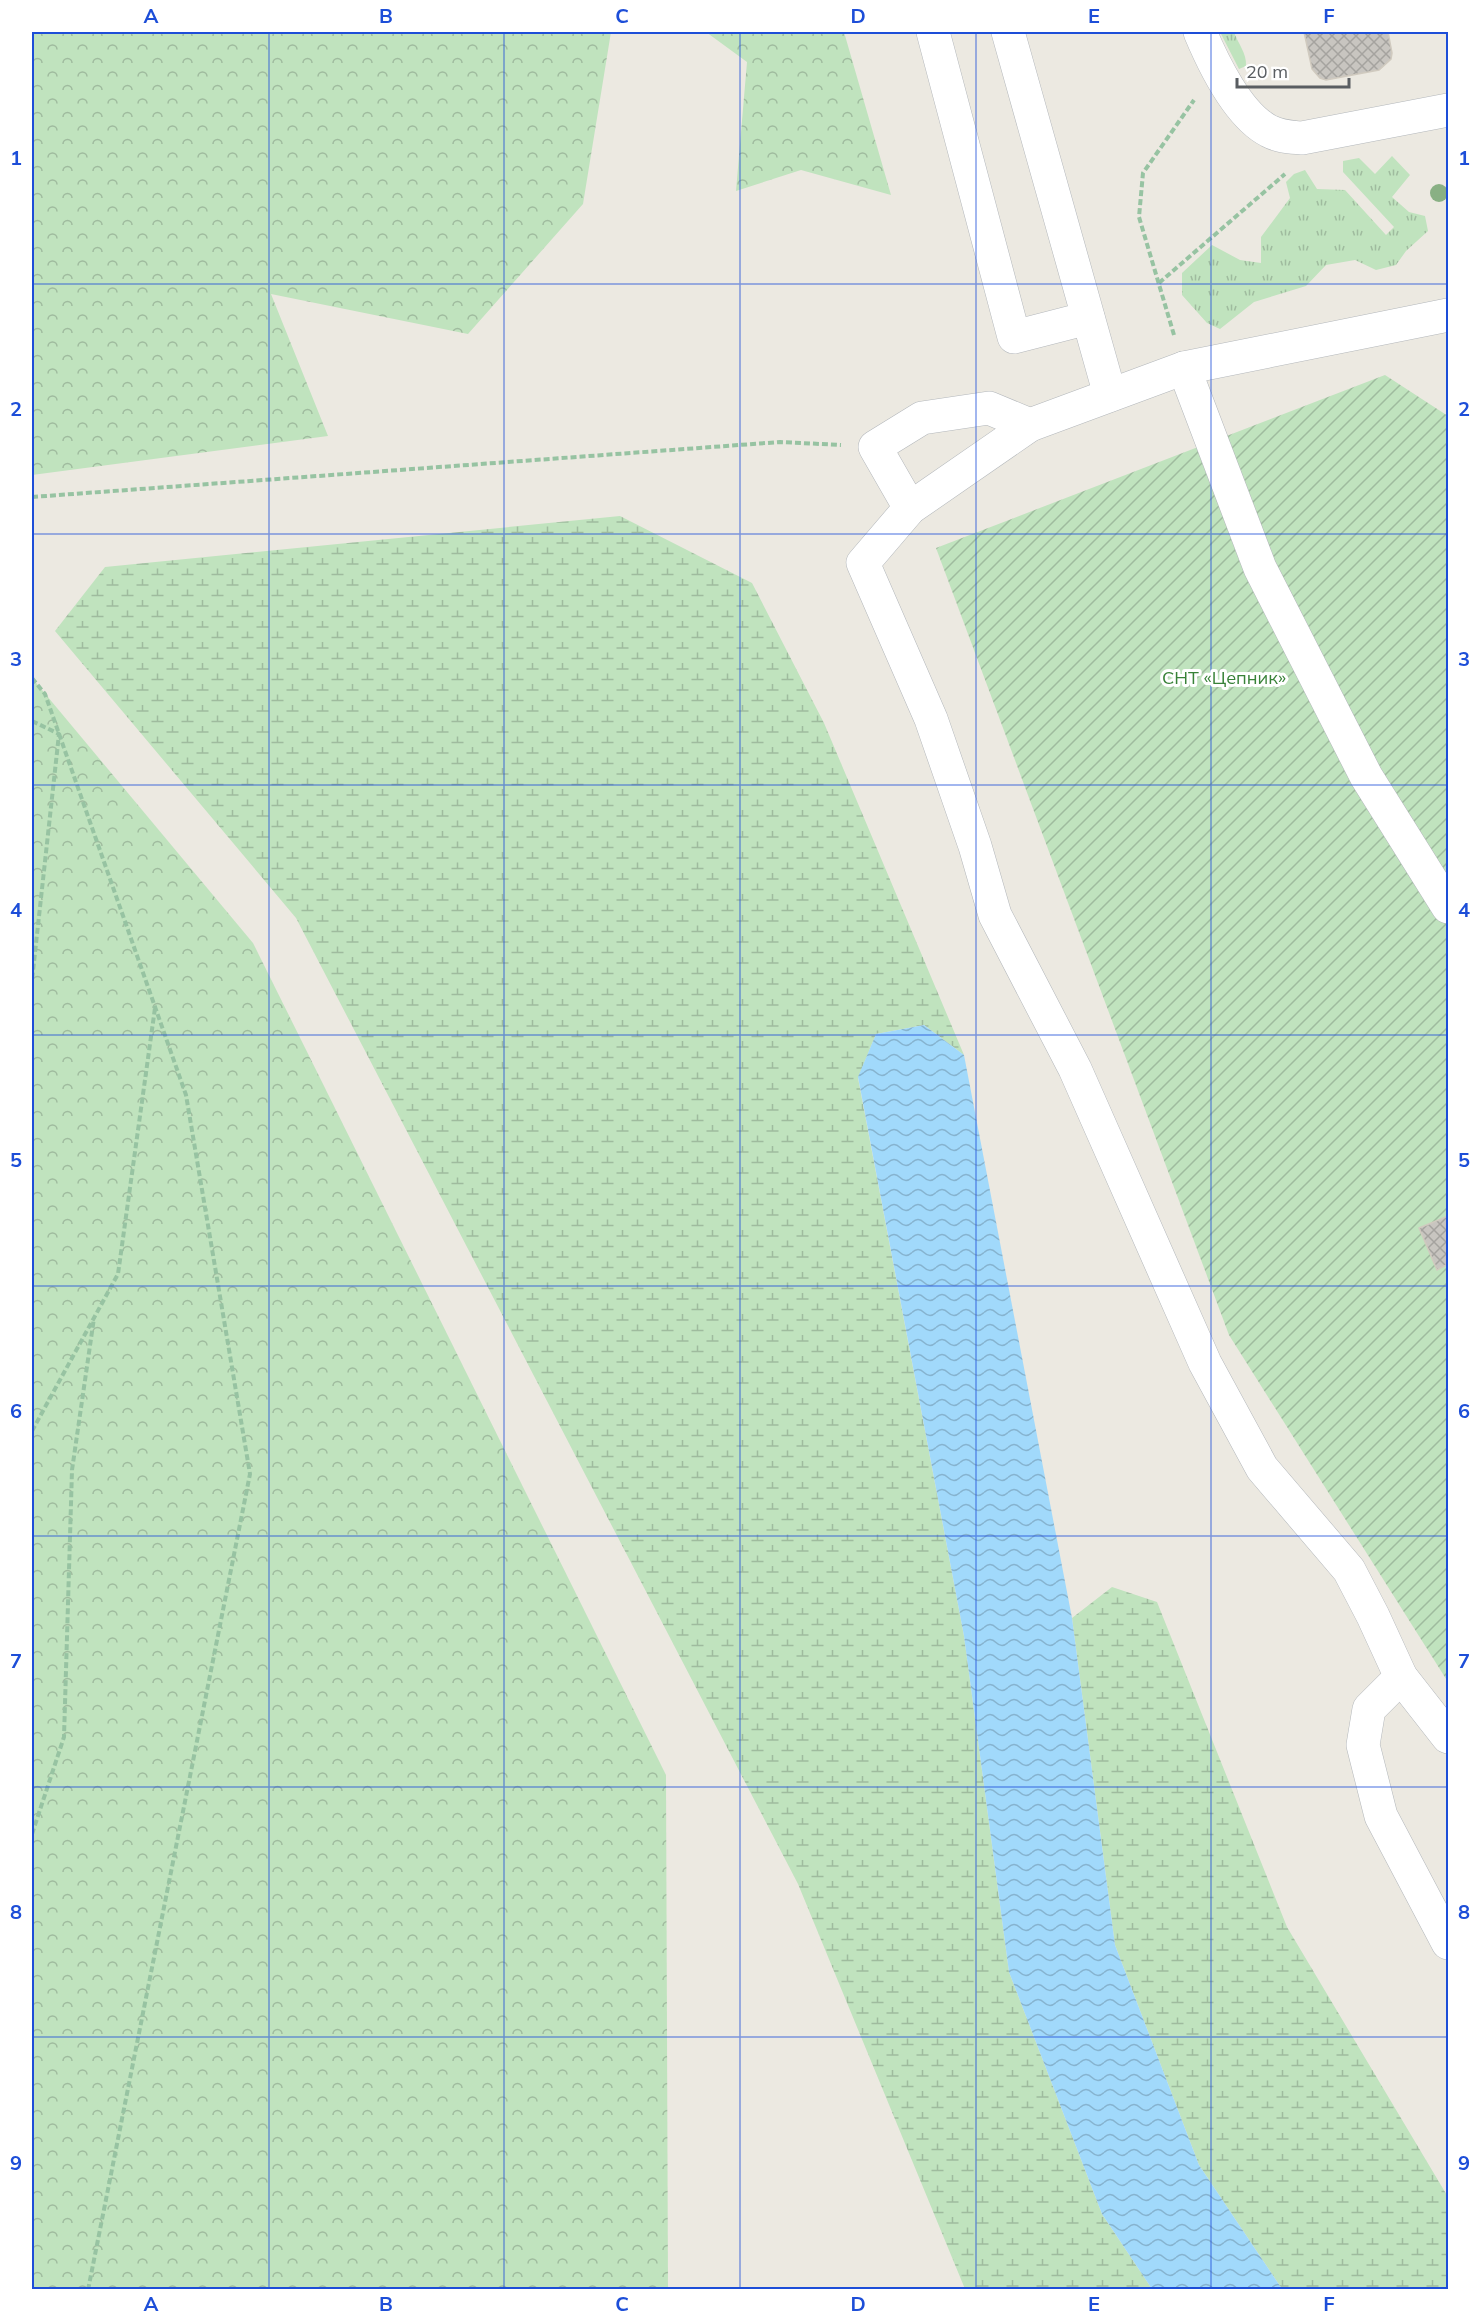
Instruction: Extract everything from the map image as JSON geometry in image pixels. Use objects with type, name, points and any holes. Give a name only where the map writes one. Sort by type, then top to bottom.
[{"type":"lane","points":[[933,32],[1014,337],[1088,318]]},
{"type":"lane","points":[[1008,32],[1110,395]]},
{"type":"lane","points":[[1200,32],[1216,69],[1258,124],[1285,137],[1302,138],[1449,110]]},
{"type":"lane","points":[[1449,315],[1184,368],[1030,425],[910,508],[863,562],[931,719],[975,846],[995,915],[1075,1069],[1205,1364],[1262,1468],[1349,1570],[1374,1616],[1401,1677],[1449,1737]]},
{"type":"lane","points":[[1184,368],[1260,568],[1366,776],[1449,907]]},
{"type":"lane","points":[[910,508],[875,447],[922,418],[989,408],[1030,425]]},
{"type":"lane","points":[[1401,1677],[1369,1709],[1363,1745],[1381,1816],[1449,1943]]},
{"type":"path","points":[[1184,368],[1139,217],[1143,173],[1216,69]]},
{"type":"path","points":[[1159,283],[1296,164],[1318,135]]},
{"type":"path","points":[[32,496],[780,441],[875,447]]},
{"type":"path","points":[[32,678],[45,694],[186,1095],[250,1474],[88,2289]]},
{"type":"path","points":[[32,721],[59,734]]},
{"type":"path","points":[[32,980],[59,734]]},
{"type":"path","points":[[32,1431],[118,1274],[155,1008]]},
{"type":"path","points":[[32,1834],[64,1737],[72,1470],[94,1318]]},
{"type":"green space","points":[[32,32],[611,32],[583,204],[468,334],[271,294],[328,436],[32,475]]},
{"type":"green space","points":[[706,32],[844,32],[891,195],[801,170],[736,191],[747,62]]},
{"type":"green space","points":[[1220,32],[1234,32],[1244,53],[1246,66],[1239,69]]},
{"type":"green space","points":[[1392,156],[1410,175],[1392,197],[1409,212],[1425,216],[1428,231],[1406,251],[1396,265],[1376,270],[1355,260],[1326,265],[1306,286],[1254,302],[1220,329],[1207,323],[1182,295],[1182,273],[1212,245],[1240,260],[1261,263],[1261,237],[1290,198],[1286,182],[1294,174],[1305,170],[1317,189],[1345,190],[1386,235],[1394,227],[1343,172],[1343,161],[1359,158],[1375,174]]},
{"type":"green space","name":"СНТ «Цепник»","points":[[1385,375],[1448,416],[1448,1682],[1229,1335],[936,548]]},
{"type":"green space","points":[[620,516],[752,583],[824,723],[964,1055],[924,1025],[876,1034],[858,1078],[964,1636],[1009,1972],[1102,2214],[1152,2289],[965,2289],[798,1884],[296,918],[55,631],[105,567]]},
{"type":"green space","points":[[32,678],[253,943],[666,1775],[668,2289],[32,2289]]},
{"type":"green space","points":[[1112,1587],[1157,1602],[1287,1927],[1448,2197],[1448,2289],[1282,2289],[1199,2165],[1115,1945],[1072,1618]]},
{"type":"water","points":[[924,1025],[964,1055],[1072,1618],[1115,1945],[1199,2165],[1282,2289],[1152,2289],[1102,2214],[1009,1972],[964,1636],[858,1077],[876,1034]]},
{"type":"building","points":[[1304,32],[1388,32],[1391,59],[1379,70],[1326,80],[1320,78],[1312,69]]},
{"type":"building","points":[[1448,1216],[1448,1264],[1437,1270],[1419,1228]]}]
